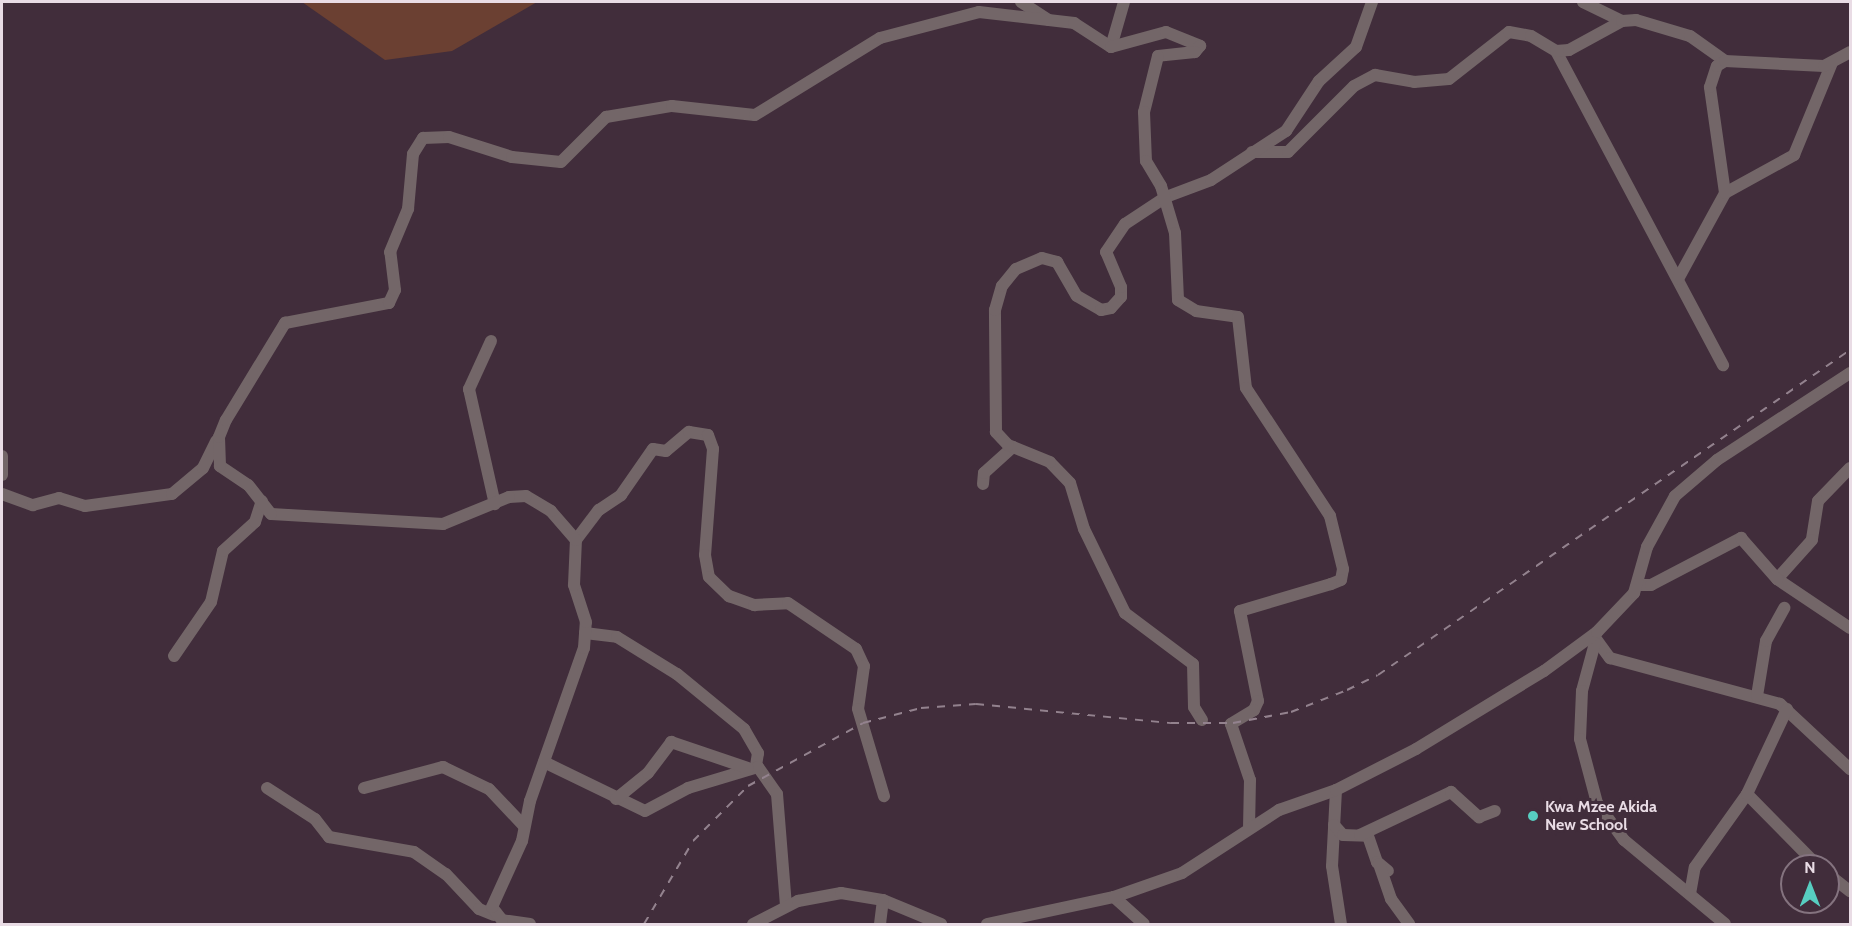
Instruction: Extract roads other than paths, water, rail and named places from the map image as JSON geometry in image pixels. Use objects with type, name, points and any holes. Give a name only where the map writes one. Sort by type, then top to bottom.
[{"type":"street","points":[[1021,2],[1050,21]]},
{"type":"street","points":[[1111,47],[1124,2]]},
{"type":"street","points":[[1202,720],[1194,708],[1193,664],[1125,613],[1084,529],[1070,483],[1050,462],[1013,447],[996,432],[993,419],[998,378],[995,310],[1002,286],[1016,269],[1042,258],[1057,262],[1077,296],[1101,310],[1111,308],[1121,297],[1121,287],[1107,252],[1125,224],[1166,197],[1210,180],[1286,131],[1319,81],[1356,47],[1372,2]]},
{"type":"street","points":[[1583,2],[1622,21],[1682,33],[1725,61],[1809,67],[1832,63],[1851,52]]},
{"type":"street","points":[[2,494],[33,505],[59,498],[85,506],[172,494],[203,468],[285,322],[389,303],[395,290],[390,252],[408,209],[413,154],[423,138],[449,137],[512,157],[561,162],[595,124],[616,114],[672,106],[739,115],[769,110],[805,81],[890,34],[920,32],[979,12],[1079,25],[1111,47],[1166,32],[1200,46],[1195,52],[1161,54],[1150,72],[1144,151],[1166,197],[1180,263],[1178,300],[1196,310],[1238,317],[1242,373],[1254,405],[1307,478],[1341,547],[1341,580],[1240,611],[1258,701],[1254,710],[1231,724],[1250,780],[1249,827]]},
{"type":"street","points":[[1556,51],[1583,45],[1622,21]]},
{"type":"street","points":[[1251,152],[1288,152],[1354,86],[1375,75],[1413,82],[1449,79],[1509,32],[1532,36],[1556,51],[1723,365]]},
{"type":"street","points":[[1725,61],[1713,73],[1710,87],[1725,193]]},
{"type":"street","points":[[1678,279],[1725,193],[1794,155],[1832,63]]},
{"type":"street","points":[[491,341],[469,389],[495,504]]},
{"type":"street","points":[[987,924],[1114,897],[1182,873],[1249,827],[1279,810],[1336,790],[1416,749],[1596,637],[1637,585],[1647,547],[1675,496],[1717,460],[1851,373]]},
{"type":"street","points":[[494,915],[494,900],[525,826],[544,762],[578,672],[585,633],[574,585],[576,540],[599,510],[621,495],[653,448],[666,452],[689,432],[708,435],[713,464],[705,555],[709,577],[729,596],[754,605],[788,603],[856,649],[864,666],[858,709],[884,796]]},
{"type":"street","points":[[219,437],[220,466],[277,516],[383,517],[428,524],[462,519],[520,495],[535,500],[576,540]]},
{"type":"street","points":[[983,484],[984,473],[1013,447]]},
{"type":"street","points":[[2,456],[2,475]]},
{"type":"street","points":[[1777,579],[1812,540],[1818,501],[1851,468]]},
{"type":"street","points":[[174,656],[211,602],[223,551],[255,522],[262,501]]},
{"type":"street","points":[[1637,585],[1651,585],[1716,547],[1741,538],[1777,579],[1851,628]]},
{"type":"street","points":[[1757,696],[1766,641],[1784,608]]},
{"type":"street","points":[[544,762],[616,798],[654,811],[688,788],[752,767],[758,753],[744,729],[677,674],[617,637],[585,633]]},
{"type":"street","points":[[1596,637],[1610,658],[1757,696],[1787,710],[1851,769]]},
{"type":"street","points":[[1596,637],[1581,707],[1586,774],[1597,803],[1624,840],[1725,924]]},
{"type":"street","points":[[1690,894],[1695,867],[1747,794],[1787,710]]},
{"type":"street","points":[[616,798],[648,773],[671,742],[752,767],[777,794],[786,906]]},
{"type":"street","points":[[364,788],[443,767],[489,789],[525,826]]},
{"type":"street","points":[[267,788],[315,819],[328,837],[414,852],[446,874],[478,909],[530,924]]},
{"type":"street","points":[[1336,790],[1332,872],[1341,924]]},
{"type":"street","points":[[1360,835],[1451,792],[1479,817],[1495,811]]},
{"type":"street","points":[[1747,794],[1806,854]]},
{"type":"street","points":[[1334,825],[1343,835],[1360,835],[1371,840],[1384,868],[1391,899],[1409,924]]},
{"type":"street","points":[[753,924],[786,906],[841,893],[883,900],[941,924]]},
{"type":"street","points":[[1114,897],[1144,924]]},
{"type":"street","points":[[880,924],[883,900]]},
{"type":"railway","points":[[644,924],[693,841],[748,786],[863,723],[921,708],[976,704],[1171,723],[1233,723],[1291,712],[1347,690],[1378,675],[1850,350]]},
{"type":"place","name":"Kwa Mzee Akida New School","points":[[1533,816]]}]
